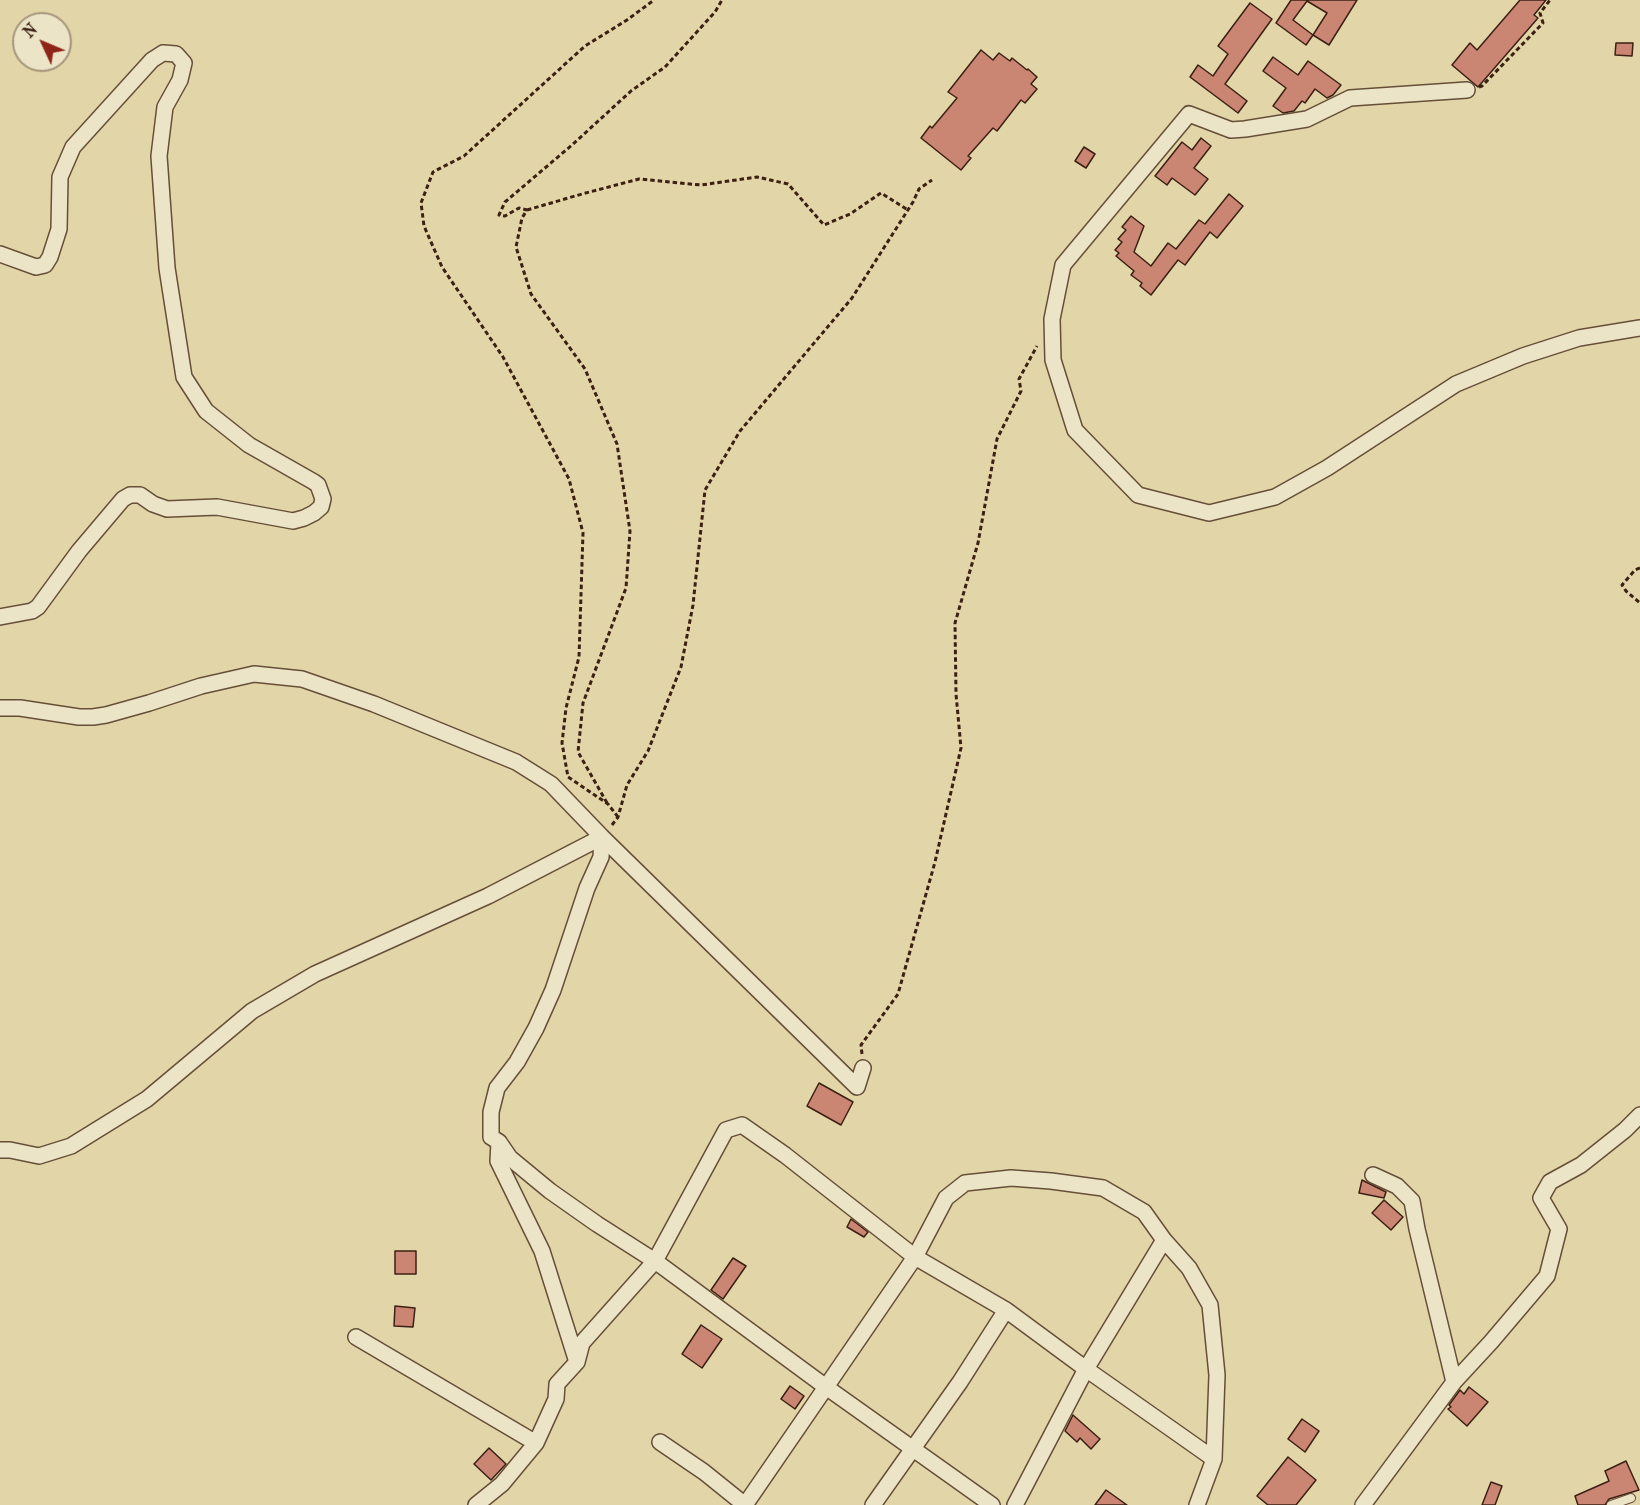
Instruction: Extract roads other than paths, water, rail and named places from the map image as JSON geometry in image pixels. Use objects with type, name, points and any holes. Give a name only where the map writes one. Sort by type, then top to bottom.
[{"type":"street","points":[[0,254],[36,267],[45,266],[59,229],[60,177],[73,147],[152,60],[163,53],[176,54],[184,63],[180,80],[165,107],[159,156],[167,268],[184,377],[206,411],[249,445],[318,485],[322,499],[321,507],[314,513],[293,520],[217,507],[167,509],[153,504],[140,495],[130,495],[123,499],[79,551],[38,607],[32,611],[0,617]]},
{"type":"street","points":[[1467,90],[1350,98],[1307,119],[1245,129],[1231,130],[1189,114],[1063,265],[1052,319],[1053,360],[1075,430],[1138,495],[1209,513],[1275,497],[1327,468],[1456,384],[1522,356],[1580,338],[1640,328]]},
{"type":"street","points":[[0,708],[20,708],[93,717],[254,674],[302,679],[374,704],[516,762],[551,784],[857,1087],[863,1068]]},
{"type":"street","points":[[602,837],[601,857],[587,888],[553,990],[517,1062],[497,1088],[491,1112],[491,1137],[499,1142],[510,1158],[550,1191],[655,1261],[992,1505]]},
{"type":"street","points":[[0,1149],[39,1156],[71,1146],[147,1099],[252,1011],[315,974],[488,896],[602,837]]},
{"type":"street","points":[[1363,1505],[1454,1382],[1547,1276],[1559,1229],[1541,1198],[1550,1182],[1581,1165],[1640,1115]]},
{"type":"street","points":[[476,1505],[502,1484],[536,1443],[556,1399],[557,1384],[577,1362],[582,1343],[655,1261],[726,1130],[742,1125],[785,1155],[915,1257],[1006,1310],[1214,1459]]},
{"type":"street","points":[[499,1142],[498,1161],[542,1251],[577,1362]]},
{"type":"street","points":[[1373,1175],[1398,1186],[1412,1201],[1454,1382]]},
{"type":"street","points":[[660,1442],[704,1472],[745,1505],[915,1257],[946,1198],[965,1183],[1011,1178],[1051,1181],[1103,1188],[1144,1212],[1164,1240],[1189,1268],[1210,1305],[1218,1375],[1214,1459],[1197,1505]]},
{"type":"street","points":[[1015,1505],[1086,1369],[1164,1240]]},
{"type":"street","points":[[873,1505],[914,1449],[1006,1310]]},
{"type":"street","points":[[356,1337],[536,1443]]},
{"type":"lane","points":[[1611,1505],[1631,1498]]}]
